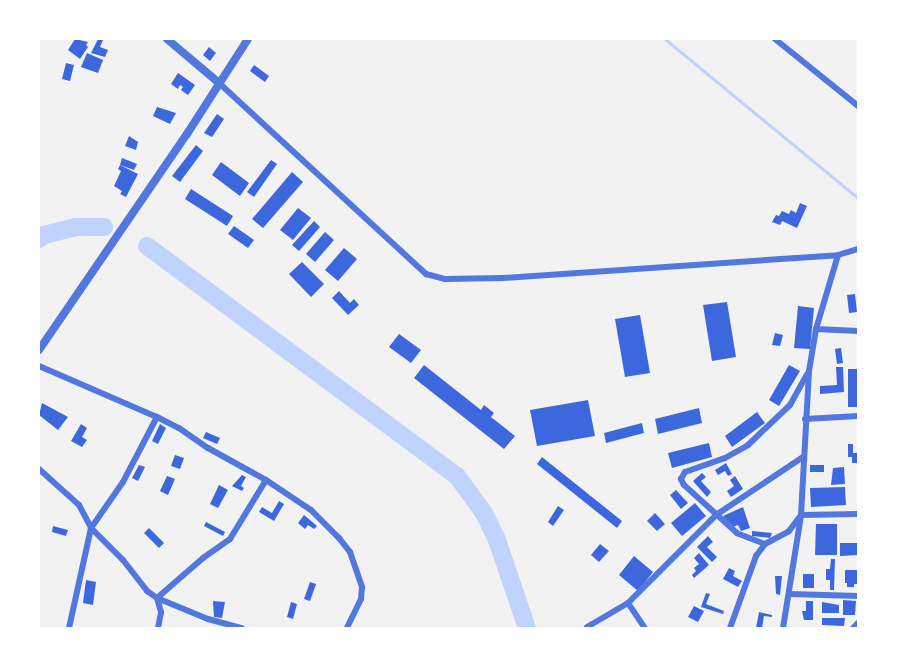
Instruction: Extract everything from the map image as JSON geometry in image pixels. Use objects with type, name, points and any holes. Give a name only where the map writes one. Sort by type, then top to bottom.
[{"type":"street","points":[[167,39],[426,274],[445,279],[503,278],[838,255],[858,249]]},
{"type":"street","points":[[39,350],[248,39]]},
{"type":"street","points":[[775,39],[858,106]]},
{"type":"street","points":[[783,628],[801,515],[809,371],[816,329],[838,255]]},
{"type":"street","points":[[816,329],[858,330]]},
{"type":"street","points":[[39,366],[158,417],[266,480],[311,510],[350,552],[362,587],[361,599],[346,628]]},
{"type":"street","points":[[765,544],[737,533],[684,485],[681,479],[685,472],[725,458],[748,445],[790,405],[809,371]]},
{"type":"street","points":[[805,419],[858,416]]},
{"type":"street","points":[[69,628],[91,528],[123,482],[158,417]]},
{"type":"street","points":[[587,627],[628,603],[716,515],[803,458]]},
{"type":"street","points":[[39,469],[79,505],[91,528],[123,560],[147,591],[158,598],[229,627],[242,628]]},
{"type":"street","points":[[158,598],[203,558],[230,539],[266,480]]},
{"type":"street","points":[[730,628],[756,556],[765,544],[783,536],[801,515],[858,514]]},
{"type":"street","points":[[790,594],[858,596]]},
{"type":"street","points":[[158,598],[161,612],[158,628]]},
{"type":"street","points":[[628,603],[645,628]]},
{"type":"street","points":[[853,628],[858,623]]},
{"type":"building","points":[[75,39],[88,42],[86,45],[88,47],[80,59],[68,50]]},
{"type":"building","points":[[98,39],[103,40],[100,47],[108,50],[105,57],[91,53]]},
{"type":"building","points":[[209,47],[216,53],[210,61],[203,55]]},
{"type":"building","points":[[87,53],[103,60],[98,73],[81,67]]},
{"type":"building","points":[[66,63],[74,65],[70,81],[62,79]]},
{"type":"building","points":[[254,65],[269,76],[265,82],[250,71]]},
{"type":"building","points":[[178,73],[195,85],[188,95],[181,90],[183,87],[180,85],[178,89],[171,84]]},
{"type":"building","points":[[157,107],[176,113],[170,124],[153,116]]},
{"type":"building","points":[[217,114],[224,119],[212,137],[204,133]]},
{"type":"building","points":[[129,136],[138,142],[136,150],[125,146]]},
{"type":"building","points":[[196,145],[203,151],[180,182],[172,176]]},
{"type":"building","points":[[122,158],[137,164],[134,170],[120,165]]},
{"type":"building","points":[[271,160],[277,164],[254,197],[247,192]]},
{"type":"building","points":[[221,162],[249,183],[240,196],[212,175]]},
{"type":"building","points":[[120,165],[138,174],[126,197],[120,194],[122,191],[114,186],[121,171],[118,169]]},
{"type":"building","points":[[292,172],[303,182],[263,228],[252,219]]},
{"type":"building","points":[[191,189],[233,216],[227,226],[185,199]]},
{"type":"building","points":[[800,203],[807,206],[797,228],[782,221],[780,225],[772,222],[782,211],[789,214],[791,210],[796,213]]},
{"type":"building","points":[[298,208],[311,218],[293,240],[280,230]]},
{"type":"building","points":[[314,221],[320,227],[299,251],[292,245]]},
{"type":"building","points":[[234,226],[254,240],[248,248],[228,234]]},
{"type":"building","points":[[325,232],[334,240],[315,262],[306,254]]},
{"type":"building","points":[[344,248],[357,259],[338,281],[325,270]]},
{"type":"building","points":[[302,262],[324,284],[311,297],[289,274]]},
{"type":"building","points":[[339,291],[350,303],[354,299],[359,305],[348,315],[332,298]]},
{"type":"building","points":[[855,294],[857,312],[849,313],[847,295]]},
{"type":"building","points":[[727,302],[736,357],[712,361],[703,305]]},
{"type":"building","points":[[798,306],[814,308],[810,349],[794,348]]},
{"type":"building","points":[[640,315],[650,373],[625,377],[615,319]]},
{"type":"building","points":[[775,333],[783,335],[780,346],[772,345]]},
{"type":"building","points":[[399,334],[421,350],[411,363],[389,347]]},
{"type":"building","points":[[841,348],[843,363],[837,364],[835,349]]},
{"type":"building","points":[[424,365],[481,410],[484,405],[494,413],[491,417],[515,436],[504,449],[414,378]]},
{"type":"building","points":[[789,365],[800,371],[779,406],[769,400]]},
{"type":"building","points":[[836,367],[843,367],[844,392],[820,394],[820,386],[837,385]]},
{"type":"building","points":[[848,369],[857,369],[858,407],[848,407]]},
{"type":"building","points":[[588,400],[595,436],[537,446],[530,410]]},
{"type":"building","points":[[42,403],[68,417],[58,430],[39,415]]},
{"type":"building","points":[[699,408],[702,423],[658,434],[655,419]]},
{"type":"building","points":[[757,412],[765,423],[732,447],[725,436]]},
{"type":"building","points":[[642,423],[644,433],[606,443],[604,433]]},
{"type":"building","points":[[81,424],[87,428],[82,437],[87,440],[82,447],[71,441]]},
{"type":"building","points":[[160,424],[166,428],[158,444],[152,441]]},
{"type":"building","points":[[206,432],[220,438],[217,444],[203,438]]},
{"type":"building","points":[[709,443],[712,457],[672,468],[668,453]]},
{"type":"building","points":[[848,444],[853,444],[853,453],[858,453],[858,463],[852,463],[852,457],[848,457]]},
{"type":"building","points":[[175,455],[184,458],[180,469],[171,466]]},
{"type":"building","points":[[542,457],[622,521],[617,528],[537,464]]},
{"type":"building","points":[[726,463],[732,474],[728,476],[725,471],[718,475],[715,470]]},
{"type":"building","points":[[139,465],[145,467],[138,481],[132,478]]},
{"type":"building","points":[[810,465],[824,465],[824,472],[810,472]]},
{"type":"building","points":[[844,467],[845,484],[831,485],[833,468]]},
{"type":"building","points":[[702,473],[706,477],[701,481],[711,492],[707,497],[693,481]]},
{"type":"building","points":[[242,475],[246,477],[241,486],[244,488],[242,491],[232,486]]},
{"type":"building","points":[[167,476],[175,479],[168,495],[160,491]]},
{"type":"building","points":[[735,476],[743,489],[731,497],[727,491],[734,486],[730,480]]},
{"type":"building","points":[[219,485],[228,490],[218,508],[210,504]]},
{"type":"building","points":[[845,487],[846,505],[811,507],[810,488]]},
{"type":"building","points":[[676,490],[688,503],[681,509],[670,495]]},
{"type":"building","points":[[279,501],[284,504],[274,521],[259,512],[262,507],[272,513]]},
{"type":"building","points":[[695,503],[706,516],[682,536],[671,523]]},
{"type":"building","points":[[558,506],[564,510],[553,526],[548,522]]},
{"type":"building","points":[[743,507],[750,528],[741,531],[738,525],[733,527],[723,516]]},
{"type":"building","points":[[655,513],[665,524],[657,531],[647,521]]},
{"type":"building","points":[[304,515],[317,526],[314,529],[308,525],[305,529],[298,523]]},
{"type":"building","points":[[206,522],[225,532],[223,536],[204,526]]},
{"type":"building","points":[[816,524],[837,524],[837,555],[815,555]]},
{"type":"building","points":[[53,526],[68,530],[66,536],[52,532]]},
{"type":"building","points":[[149,528],[164,543],[159,548],[144,533]]},
{"type":"building","points":[[752,531],[772,533],[770,538],[752,536]]},
{"type":"building","points":[[708,536],[713,542],[707,547],[717,557],[712,562],[697,547]]},
{"type":"building","points":[[840,543],[858,543],[858,555],[840,556]]},
{"type":"building","points":[[600,544],[609,551],[599,562],[591,555]]},
{"type":"building","points":[[699,553],[709,565],[694,578],[692,575],[696,571],[694,568],[699,564],[694,558]]},
{"type":"building","points":[[634,556],[653,572],[638,591],[619,575]]},
{"type":"building","points":[[831,559],[835,559],[834,590],[830,590],[830,580],[826,580],[826,569],[830,569]]},
{"type":"building","points":[[729,568],[735,571],[733,576],[742,581],[738,587],[723,579]]},
{"type":"building","points":[[845,570],[857,570],[857,584],[854,584],[854,587],[847,587]]},
{"type":"building","points":[[803,574],[814,574],[814,588],[803,588]]},
{"type":"building","points":[[775,576],[782,576],[780,595],[776,594]]},
{"type":"building","points":[[86,580],[96,582],[93,605],[83,603]]},
{"type":"building","points":[[310,582],[316,584],[310,601],[304,599]]},
{"type":"building","points":[[706,593],[710,594],[706,604],[724,611],[723,614],[701,607]]},
{"type":"building","points":[[843,600],[856,601],[855,615],[843,615]]},
{"type":"building","points":[[213,601],[225,602],[222,618],[214,617]]},
{"type":"building","points":[[806,601],[813,601],[813,620],[804,620],[802,611],[806,611]]},
{"type":"building","points":[[291,602],[297,604],[293,619],[287,617]]},
{"type":"building","points":[[822,602],[839,605],[839,613],[822,613]]},
{"type":"building","points":[[694,606],[704,611],[698,622],[688,617]]},
{"type":"building","points":[[759,612],[772,615],[772,617],[764,616],[762,628],[756,628]]},
{"type":"building","points":[[822,618],[845,618],[844,626],[822,625]]},
{"type":"waterway","points":[[665,39],[858,198]]},
{"type":"waterway","points":[[39,239],[44,235],[75,227],[104,227]]},
{"type":"waterway","points":[[147,246],[457,476],[484,513],[497,540],[527,628]]}]
